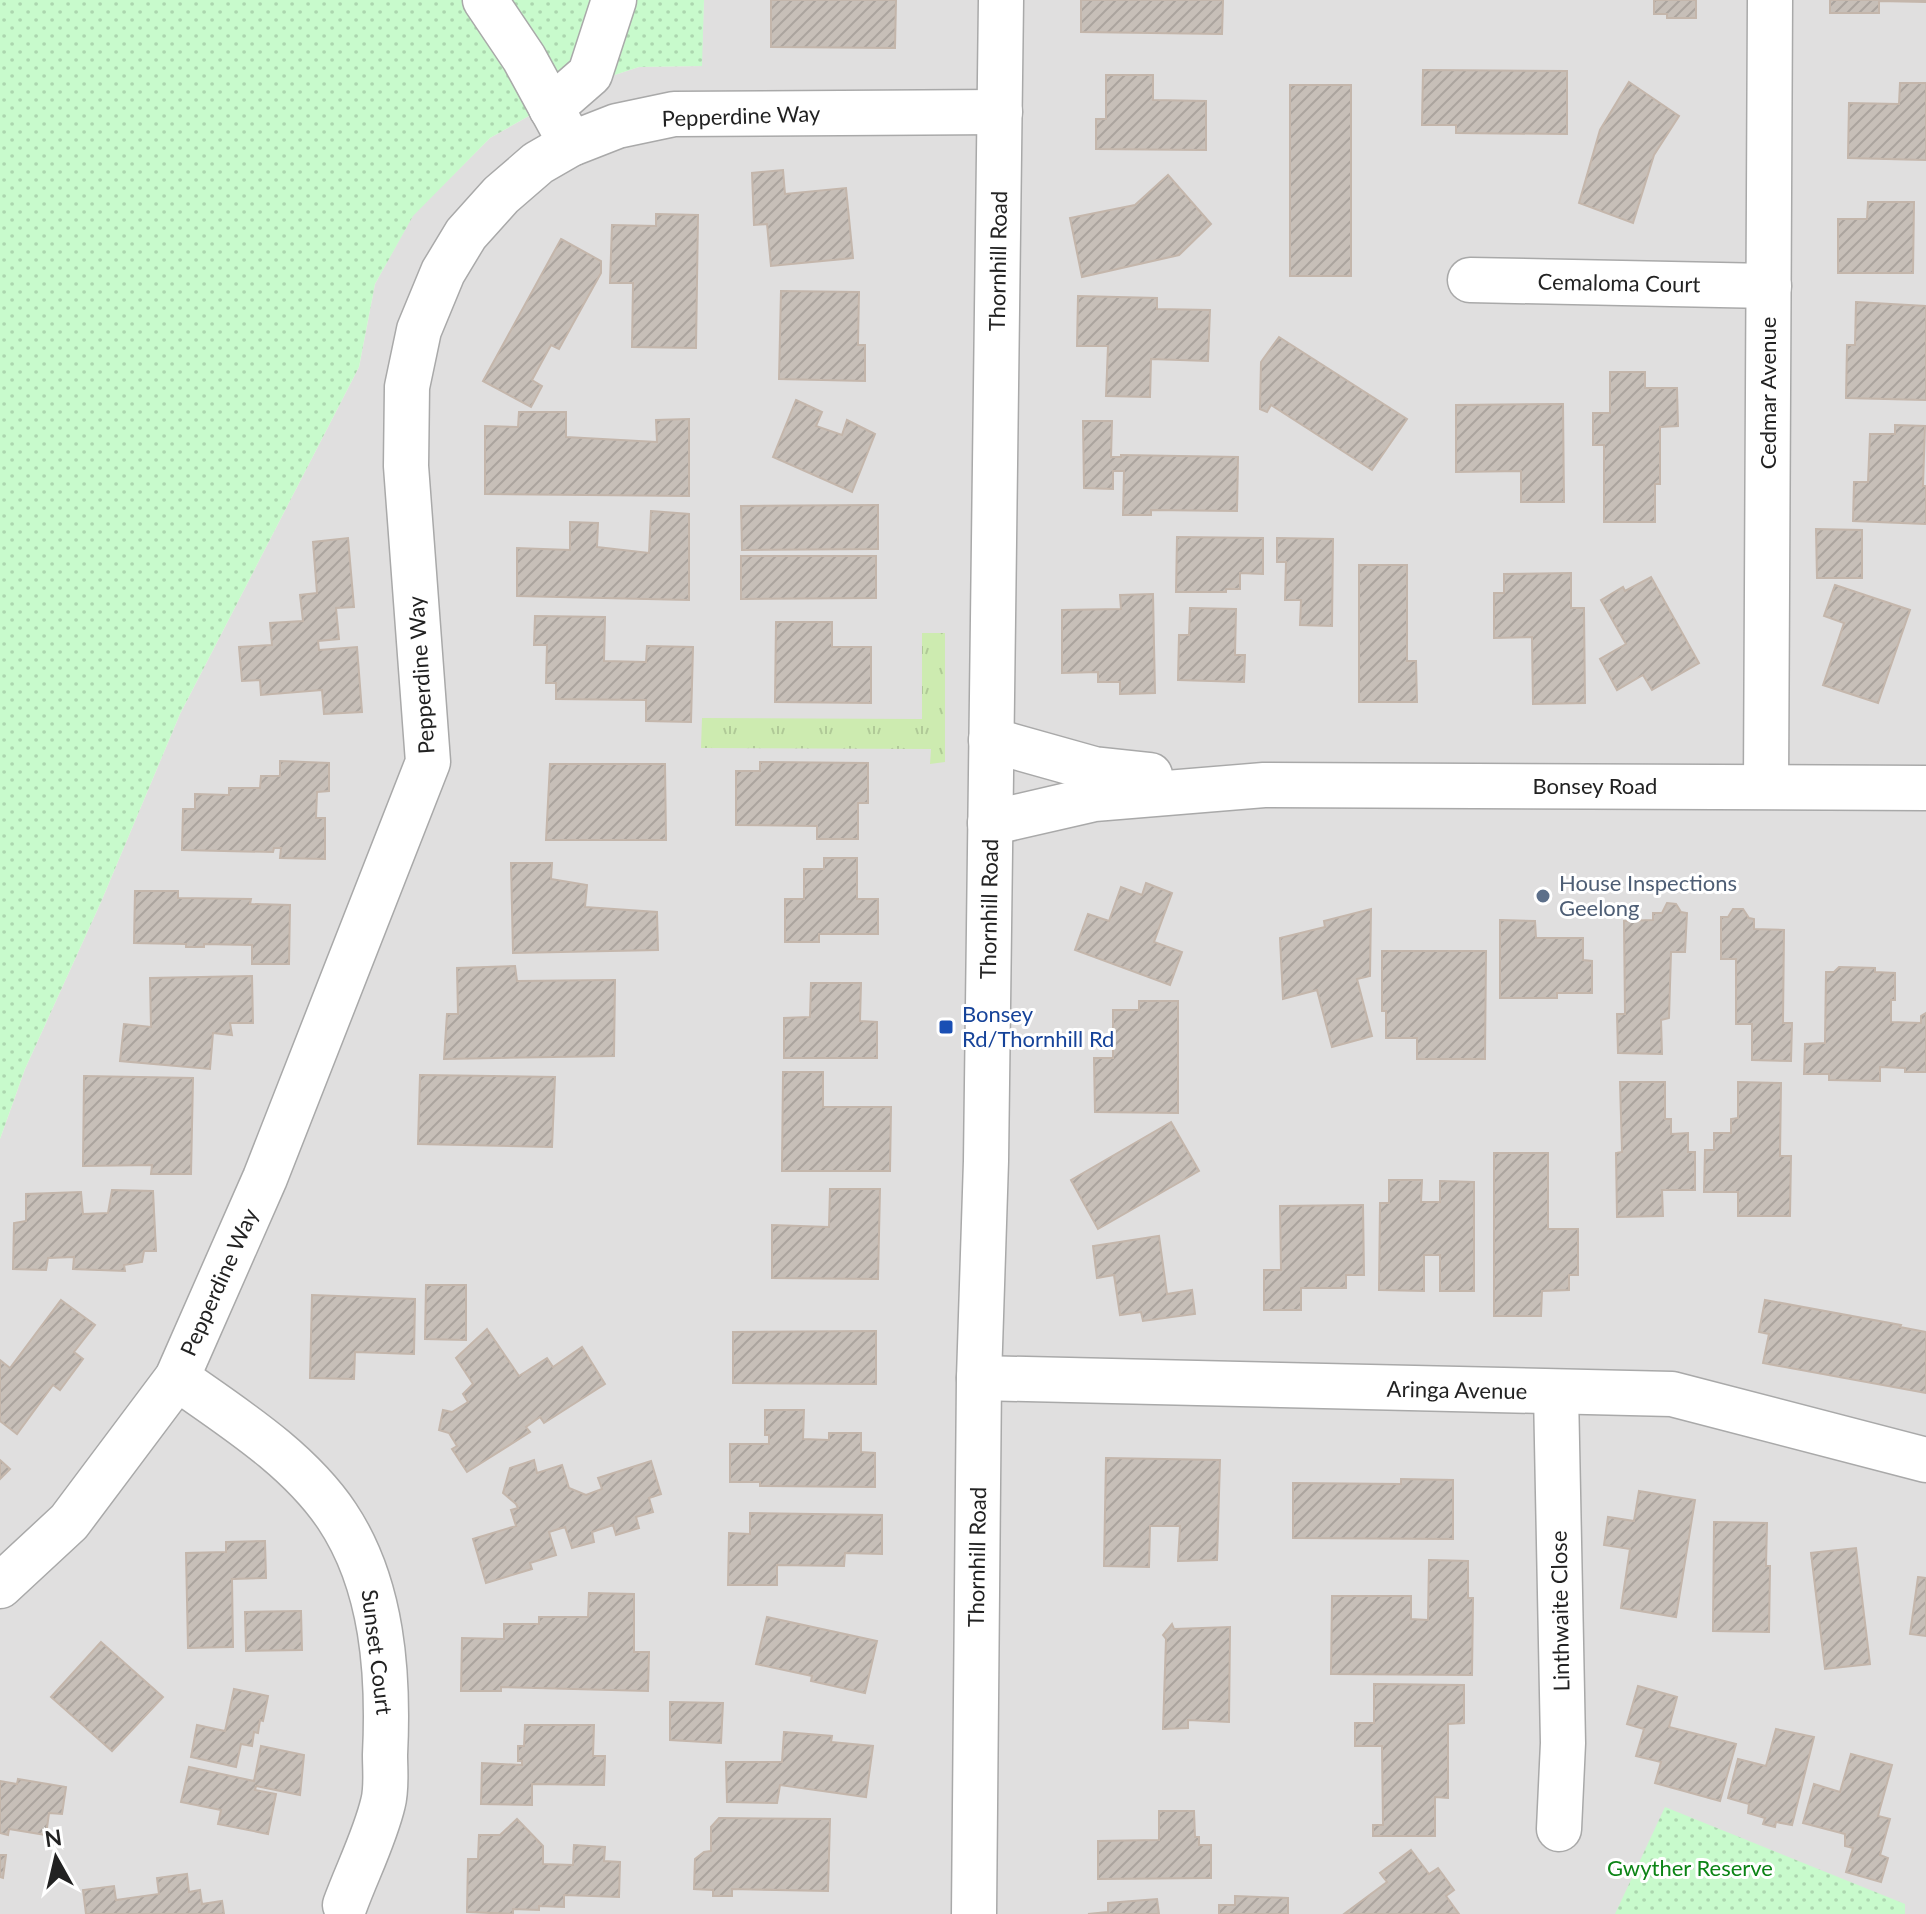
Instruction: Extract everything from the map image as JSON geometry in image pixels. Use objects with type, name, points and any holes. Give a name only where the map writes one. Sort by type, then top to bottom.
[{"type":"street","points":[[485,0],[524,58],[561,126]]},
{"type":"street","points":[[561,126],[590,74],[614,0]]},
{"type":"street","name":"Thornhill Road","points":[[974,1914],[979,1378],[986,1161],[1001,0]]},
{"type":"street","name":"Cedmar Avenue","points":[[1766,786],[1770,0]]},
{"type":"street","name":"Pepperdine Way","points":[[0,1586],[69,1522],[177,1378],[265,1178],[428,762],[406,466],[407,387],[419,330],[443,272],[466,234],[510,187],[538,163],[561,126],[617,126],[674,114],[1000,112]]},
{"type":"street","name":"Cemaloma Court","points":[[1470,280],[1769,286]]},
{"type":"street","name":"Bonsey Road","points":[[991,740],[1094,769],[1264,785]]},
{"type":"street","name":"Bonsey Road","points":[[990,823],[1094,799],[1264,785],[1926,788]]},
{"type":"street","name":"Sunset Court","points":[[177,1378],[294,1467],[336,1514],[362,1560],[376,1609],[388,1699],[383,1802],[345,1905]]},
{"type":"street","name":"Aringa Avenue","points":[[979,1378],[1672,1394],[1926,1460]]},
{"type":"street","name":"Linthwaite Close","points":[[1556,1392],[1563,1743],[1559,1829]]},
{"type":"shaded area","points":[[704,0],[1926,0],[1926,1914],[0,1914],[0,1139],[25,1069],[101,902],[180,714],[359,367],[375,284],[413,215],[490,138],[584,85],[639,67],[701,66]]},
{"type":"green space","points":[[0,0],[704,0],[702,66],[639,67],[584,85],[490,138],[413,216],[375,284],[359,367],[180,714],[101,902],[25,1069],[0,1139]]},
{"type":"green space","points":[[922,633],[945,633],[945,762],[930,764],[931,749],[701,748],[702,718],[922,719]]},
{"type":"green space","name":"Gwyther Reserve","points":[[1665,1807],[1905,1904],[1905,1914],[1615,1914]]},
{"type":"building","points":[[771,0],[896,0],[895,48],[771,47]]},
{"type":"building","points":[[1081,0],[1223,0],[1222,34],[1081,32]]},
{"type":"building","points":[[1654,0],[1696,0],[1696,18],[1667,18],[1667,14],[1654,14]]},
{"type":"building","points":[[1830,0],[1926,0],[1926,2],[1879,1],[1879,13],[1830,13]]},
{"type":"building","points":[[1423,70],[1567,71],[1567,134],[1456,133],[1456,125],[1422,125]]},
{"type":"building","points":[[1106,75],[1153,75],[1153,100],[1206,101],[1206,150],[1096,149],[1096,119],[1106,119]]},
{"type":"building","points":[[1629,82],[1679,116],[1654,155],[1633,223],[1579,203],[1600,130]]},
{"type":"building","points":[[1900,83],[1926,83],[1926,160],[1848,158],[1849,103],[1899,104]]},
{"type":"building","points":[[1290,85],[1351,85],[1351,276],[1290,276]]},
{"type":"building","points":[[783,170],[785,194],[846,188],[853,258],[771,266],[767,224],[754,225],[752,173]]},
{"type":"building","points":[[1168,175],[1211,224],[1179,255],[1082,277],[1070,218],[1135,205]]},
{"type":"building","points":[[1868,202],[1914,202],[1913,273],[1838,273],[1838,219],[1867,219]]},
{"type":"building","points":[[656,214],[698,215],[696,348],[632,347],[633,283],[610,283],[612,225],[656,226]]},
{"type":"building","points":[[561,239],[601,261],[601,273],[559,349],[551,345],[532,380],[542,386],[531,407],[483,381]]},
{"type":"building","points":[[781,291],[859,292],[858,345],[865,345],[865,381],[779,379]]},
{"type":"building","points":[[1078,296],[1157,298],[1157,309],[1210,310],[1208,361],[1151,359],[1150,397],[1106,396],[1108,346],[1077,346]]},
{"type":"building","points":[[1856,302],[1926,306],[1926,400],[1846,398],[1847,345],[1855,345]]},
{"type":"building","points":[[1279,337],[1407,419],[1372,470],[1271,405],[1267,412],[1260,409],[1261,362]]},
{"type":"building","points":[[1610,372],[1645,372],[1645,388],[1677,388],[1678,426],[1660,427],[1660,484],[1655,484],[1655,522],[1604,522],[1604,445],[1593,445],[1593,413],[1610,413]]},
{"type":"building","points":[[796,400],[822,412],[816,426],[842,435],[847,420],[875,434],[852,492],[773,457]]},
{"type":"building","points":[[1563,404],[1564,502],[1521,502],[1521,471],[1456,472],[1456,405]]},
{"type":"building","points":[[519,412],[566,412],[566,437],[657,442],[656,420],[689,419],[689,496],[485,494],[485,426],[518,427]]},
{"type":"building","points":[[1083,421],[1112,421],[1111,457],[1238,457],[1237,511],[1151,510],[1151,515],[1123,515],[1124,471],[1113,471],[1113,489],[1084,488]]},
{"type":"building","points":[[1895,425],[1925,426],[1923,486],[1926,486],[1926,524],[1853,521],[1854,482],[1868,482],[1870,434],[1895,434]]},
{"type":"building","points":[[878,505],[878,549],[742,550],[741,506]]},
{"type":"building","points":[[651,511],[689,514],[689,600],[517,596],[517,548],[570,550],[570,522],[598,523],[597,547],[649,553]]},
{"type":"building","points":[[1816,529],[1862,530],[1862,578],[1817,578]]},
{"type":"building","points":[[1177,537],[1263,538],[1263,574],[1240,573],[1240,589],[1226,589],[1226,592],[1176,592]]},
{"type":"building","points":[[348,538],[354,607],[336,608],[339,639],[318,641],[319,650],[357,647],[362,712],[324,714],[322,690],[261,695],[260,680],[242,681],[239,647],[272,645],[270,623],[303,621],[300,595],[317,593],[313,542]]},
{"type":"building","points":[[1277,538],[1333,539],[1332,626],[1300,625],[1301,600],[1285,600],[1286,562],[1277,562]]},
{"type":"building","points":[[741,556],[876,556],[876,598],[741,599]]},
{"type":"building","points":[[1359,565],[1407,565],[1407,661],[1416,661],[1417,702],[1359,702]]},
{"type":"building","points":[[1571,573],[1571,608],[1584,608],[1585,703],[1533,704],[1532,637],[1494,638],[1494,593],[1504,593],[1504,574]]},
{"type":"building","points":[[1651,577],[1699,663],[1652,690],[1643,675],[1617,690],[1600,659],[1626,644],[1601,600],[1623,587],[1625,591]]},
{"type":"building","points":[[1835,585],[1910,610],[1878,703],[1823,685],[1844,623],[1824,616]]},
{"type":"building","points":[[1153,594],[1155,693],[1120,694],[1120,682],[1098,682],[1098,672],[1062,673],[1062,610],[1121,609],[1120,595]]},
{"type":"building","points":[[1190,608],[1236,609],[1235,655],[1245,655],[1244,682],[1178,680],[1179,635],[1189,635]]},
{"type":"building","points":[[535,616],[605,617],[604,661],[646,662],[647,646],[693,647],[691,722],[646,721],[646,700],[556,699],[556,683],[546,683],[547,645],[534,645]]},
{"type":"building","points":[[776,622],[832,622],[832,647],[871,647],[871,703],[775,702]]},
{"type":"building","points":[[280,761],[329,763],[329,791],[317,792],[316,818],[325,818],[325,859],[280,858],[281,848],[274,848],[273,852],[182,850],[183,809],[195,809],[195,794],[229,795],[229,788],[260,788],[261,776],[280,776]]},
{"type":"building","points":[[760,762],[868,763],[868,803],[858,803],[858,839],[817,839],[817,826],[736,825],[736,771],[760,771]]},
{"type":"building","points":[[550,764],[665,764],[666,840],[546,840]]},
{"type":"building","points":[[824,858],[857,858],[857,899],[878,899],[878,934],[819,934],[819,942],[785,942],[785,899],[804,899],[804,869],[824,869]]},
{"type":"building","points":[[511,863],[552,863],[551,879],[587,885],[585,907],[657,912],[658,950],[513,953]]},
{"type":"building","points":[[1146,883],[1172,893],[1154,942],[1182,952],[1170,985],[1075,950],[1088,914],[1109,921],[1121,887],[1142,895]]},
{"type":"building","points":[[135,891],[178,891],[178,898],[251,899],[250,904],[290,905],[289,964],[252,964],[252,945],[204,944],[204,947],[186,947],[186,944],[134,943]]},
{"type":"building","points":[[1667,903],[1676,904],[1681,912],[1687,913],[1685,952],[1671,952],[1669,1018],[1661,1020],[1662,1054],[1618,1053],[1617,1014],[1625,1014],[1624,921],[1653,920],[1653,913],[1662,913]]},
{"type":"building","points":[[1371,909],[1370,976],[1357,979],[1372,1036],[1332,1047],[1317,990],[1283,999],[1280,938],[1325,927],[1324,921]]},
{"type":"building","points":[[1733,909],[1743,909],[1749,918],[1754,919],[1754,929],[1784,930],[1783,1023],[1792,1023],[1791,1061],[1752,1060],[1752,1024],[1736,1024],[1736,959],[1721,959],[1721,917],[1728,917]]},
{"type":"building","points":[[1500,920],[1535,921],[1536,938],[1583,938],[1583,960],[1592,961],[1592,993],[1557,993],[1557,998],[1500,998]]},
{"type":"building","points":[[1382,951],[1486,951],[1485,1059],[1417,1059],[1417,1038],[1386,1038],[1386,1011],[1382,1011]]},
{"type":"building","points":[[515,966],[517,981],[615,980],[614,1056],[444,1059],[447,1014],[458,1014],[457,968]]},
{"type":"building","points":[[1839,967],[1875,968],[1875,972],[1895,973],[1891,1022],[1921,1023],[1921,1016],[1926,1013],[1926,1072],[1880,1067],[1880,1081],[1829,1080],[1829,1074],[1804,1074],[1805,1044],[1825,1043],[1826,972],[1834,972]]},
{"type":"building","points":[[252,976],[253,1023],[230,1023],[232,1035],[213,1033],[210,1069],[120,1061],[124,1024],[151,1027],[150,978]]},
{"type":"building","points":[[811,983],[861,983],[860,1021],[877,1022],[877,1058],[784,1058],[784,1018],[810,1017]]},
{"type":"building","points":[[1139,1001],[1178,1001],[1178,1113],[1095,1112],[1094,1058],[1113,1058],[1113,1010],[1139,1010]]},
{"type":"building","points":[[783,1072],[823,1072],[823,1107],[891,1107],[890,1171],[782,1171]]},
{"type":"building","points":[[420,1075],[555,1077],[552,1147],[418,1144]]},
{"type":"building","points":[[84,1076],[193,1078],[191,1174],[151,1174],[152,1165],[83,1166]]},
{"type":"building","points":[[1620,1082],[1665,1082],[1665,1119],[1671,1119],[1671,1134],[1688,1133],[1688,1152],[1695,1152],[1695,1190],[1662,1190],[1663,1216],[1617,1217],[1616,1153],[1622,1152]]},
{"type":"building","points":[[1738,1082],[1781,1083],[1780,1156],[1791,1156],[1790,1216],[1738,1216],[1738,1192],[1704,1192],[1705,1150],[1714,1150],[1714,1133],[1731,1133],[1731,1119],[1738,1118]]},
{"type":"building","points":[[1171,1122],[1199,1171],[1098,1229],[1071,1180]]},
{"type":"building","points":[[1494,1153],[1548,1153],[1548,1229],[1578,1229],[1578,1275],[1569,1275],[1569,1290],[1542,1291],[1541,1316],[1494,1316]]},
{"type":"building","points":[[1389,1180],[1422,1180],[1421,1202],[1440,1202],[1440,1181],[1474,1182],[1474,1291],[1440,1291],[1440,1255],[1424,1255],[1424,1291],[1379,1290],[1380,1203],[1389,1203]]},
{"type":"building","points":[[830,1189],[880,1189],[878,1279],[772,1278],[772,1225],[829,1227]]},
{"type":"building","points":[[112,1190],[153,1191],[156,1251],[144,1251],[142,1262],[124,1265],[125,1271],[73,1269],[74,1257],[48,1258],[46,1270],[13,1269],[14,1223],[26,1221],[26,1194],[81,1192],[83,1214],[108,1213]]},
{"type":"building","points":[[1363,1205],[1364,1275],[1346,1275],[1346,1288],[1301,1288],[1301,1310],[1264,1310],[1264,1270],[1281,1270],[1280,1206]]},
{"type":"building","points":[[1159,1236],[1167,1294],[1192,1290],[1195,1314],[1143,1321],[1141,1312],[1120,1315],[1114,1275],[1097,1278],[1093,1246]]},
{"type":"building","points":[[426,1285],[466,1285],[466,1340],[425,1339]]},
{"type":"building","points":[[312,1295],[415,1299],[414,1354],[355,1352],[354,1379],[310,1378]]},
{"type":"building","points":[[61,1300],[95,1325],[74,1352],[83,1359],[60,1390],[53,1385],[17,1434],[0,1421],[0,1360],[10,1368]]},
{"type":"building","points":[[1765,1300],[1926,1332],[1926,1393],[1763,1363],[1769,1334],[1759,1332]]},
{"type":"building","points":[[487,1329],[519,1376],[547,1358],[553,1367],[582,1347],[605,1384],[544,1423],[540,1417],[526,1427],[530,1432],[467,1472],[452,1449],[457,1446],[449,1433],[439,1430],[443,1410],[452,1412],[468,1402],[463,1394],[473,1384],[456,1358]]},
{"type":"building","points":[[876,1331],[876,1384],[733,1383],[733,1332]]},
{"type":"building","points":[[765,1410],[804,1410],[803,1439],[829,1440],[829,1433],[861,1433],[861,1452],[875,1453],[875,1487],[760,1486],[760,1482],[730,1482],[730,1444],[769,1444],[769,1435],[765,1435]]},
{"type":"building","points":[[1106,1458],[1220,1460],[1217,1560],[1178,1561],[1180,1526],[1150,1526],[1149,1567],[1104,1566]]},
{"type":"building","points":[[0,1460],[10,1469],[0,1479]]},
{"type":"building","points":[[534,1460],[537,1473],[562,1465],[569,1488],[586,1495],[602,1489],[598,1478],[651,1461],[661,1494],[649,1498],[653,1512],[636,1517],[639,1528],[616,1535],[613,1525],[592,1532],[594,1542],[572,1548],[565,1527],[549,1532],[556,1555],[530,1563],[532,1569],[486,1583],[473,1539],[516,1526],[511,1510],[518,1508],[503,1493],[510,1468]]},
{"type":"building","points":[[1401,1479],[1453,1480],[1453,1539],[1293,1538],[1293,1483],[1401,1484]]},
{"type":"building","points":[[1639,1491],[1695,1500],[1676,1617],[1621,1608],[1630,1549],[1604,1545],[1608,1517],[1634,1521]]},
{"type":"building","points":[[750,1513],[882,1515],[882,1554],[845,1553],[844,1566],[777,1565],[777,1585],[728,1585],[729,1533],[750,1534]]},
{"type":"building","points":[[1714,1522],[1767,1523],[1769,1632],[1713,1631]]},
{"type":"building","points":[[265,1541],[266,1578],[232,1579],[233,1647],[188,1648],[186,1553],[226,1552],[226,1542]]},
{"type":"building","points":[[1856,1548],[1870,1664],[1825,1669],[1811,1553]]},
{"type":"building","points":[[1429,1560],[1468,1561],[1468,1598],[1473,1598],[1472,1675],[1331,1674],[1332,1596],[1411,1596],[1411,1619],[1428,1620]]},
{"type":"building","points":[[1918,1577],[1926,1578],[1926,1636],[1910,1634]]},
{"type":"building","points":[[589,1593],[634,1594],[634,1652],[649,1652],[648,1691],[501,1687],[501,1691],[461,1691],[462,1638],[504,1639],[504,1624],[539,1624],[539,1617],[588,1617]]},
{"type":"building","points":[[301,1611],[302,1650],[246,1651],[245,1612]]},
{"type":"building","points":[[767,1617],[877,1641],[865,1693],[811,1681],[812,1676],[756,1664]]},
{"type":"building","points":[[1172,1624],[1174,1629],[1230,1627],[1229,1722],[1188,1720],[1188,1728],[1163,1729],[1166,1639],[1163,1635]]},
{"type":"building","points":[[101,1642],[163,1697],[112,1751],[51,1697]]},
{"type":"building","points":[[1374,1684],[1464,1685],[1464,1723],[1448,1724],[1448,1798],[1435,1797],[1435,1836],[1373,1836],[1373,1825],[1383,1825],[1382,1746],[1355,1746],[1355,1723],[1374,1723]]},
{"type":"building","points":[[1638,1686],[1677,1697],[1669,1727],[1736,1744],[1720,1801],[1655,1783],[1661,1762],[1636,1756],[1644,1729],[1627,1724]]},
{"type":"building","points":[[234,1689],[268,1696],[263,1721],[260,1720],[258,1733],[254,1732],[252,1746],[241,1744],[236,1767],[191,1757],[197,1725],[225,1731]]},
{"type":"building","points":[[670,1702],[723,1703],[721,1743],[670,1740]]},
{"type":"building","points":[[525,1725],[594,1725],[593,1756],[605,1756],[604,1785],[532,1784],[532,1805],[481,1804],[482,1763],[522,1765],[522,1761],[518,1761],[518,1746],[524,1746]]},
{"type":"building","points":[[1776,1729],[1814,1737],[1792,1825],[1776,1822],[1775,1827],[1763,1824],[1765,1818],[1748,1813],[1749,1804],[1728,1798],[1738,1759],[1766,1766]]},
{"type":"building","points":[[784,1732],[832,1736],[831,1742],[873,1746],[866,1797],[780,1785],[777,1803],[727,1802],[726,1762],[782,1762]]},
{"type":"building","points":[[261,1746],[304,1755],[300,1795],[256,1786],[255,1790],[276,1794],[268,1834],[218,1824],[221,1810],[181,1802],[189,1767],[254,1781]]},
{"type":"building","points":[[1851,1754],[1892,1765],[1878,1816],[1890,1819],[1880,1855],[1888,1858],[1881,1882],[1846,1872],[1853,1848],[1845,1846],[1845,1834],[1803,1823],[1814,1784],[1840,1792]]},
{"type":"building","points":[[18,1779],[66,1787],[62,1814],[49,1813],[46,1835],[9,1829],[8,1835],[0,1833],[0,1781],[17,1784]]},
{"type":"building","points":[[1159,1811],[1194,1811],[1195,1837],[1199,1837],[1199,1845],[1211,1845],[1211,1878],[1098,1879],[1098,1841],[1159,1840]]},
{"type":"building","points":[[719,1818],[830,1819],[828,1891],[732,1889],[732,1896],[713,1896],[713,1890],[694,1889],[695,1859],[711,1851],[711,1827]]},
{"type":"building","points":[[517,1819],[543,1846],[543,1864],[573,1865],[574,1845],[605,1847],[604,1861],[620,1862],[619,1897],[564,1895],[564,1907],[513,1909],[513,1914],[467,1912],[468,1859],[478,1859],[479,1835],[500,1835]]},
{"type":"building","points":[[1411,1850],[1429,1874],[1438,1868],[1454,1890],[1446,1896],[1459,1914],[1344,1914],[1387,1882],[1380,1873]]},
{"type":"building","points":[[0,1855],[6,1855],[3,1878],[0,1877]]},
{"type":"building","points":[[187,1874],[189,1892],[200,1890],[202,1904],[222,1901],[224,1914],[86,1914],[83,1890],[114,1886],[116,1900],[159,1894],[157,1878]]},
{"type":"building","points":[[1235,1896],[1288,1898],[1288,1914],[1219,1914],[1219,1905],[1235,1905]]},
{"type":"building","points":[[1157,1899],[1159,1914],[1088,1914],[1108,1912],[1108,1903]]},
{"type":"place","name":"House Inspections Geelong","points":[[1543,896]]},
{"type":"place","name":"Bonsey Rd/Thornhill Rd","points":[[946,1027]]}]
